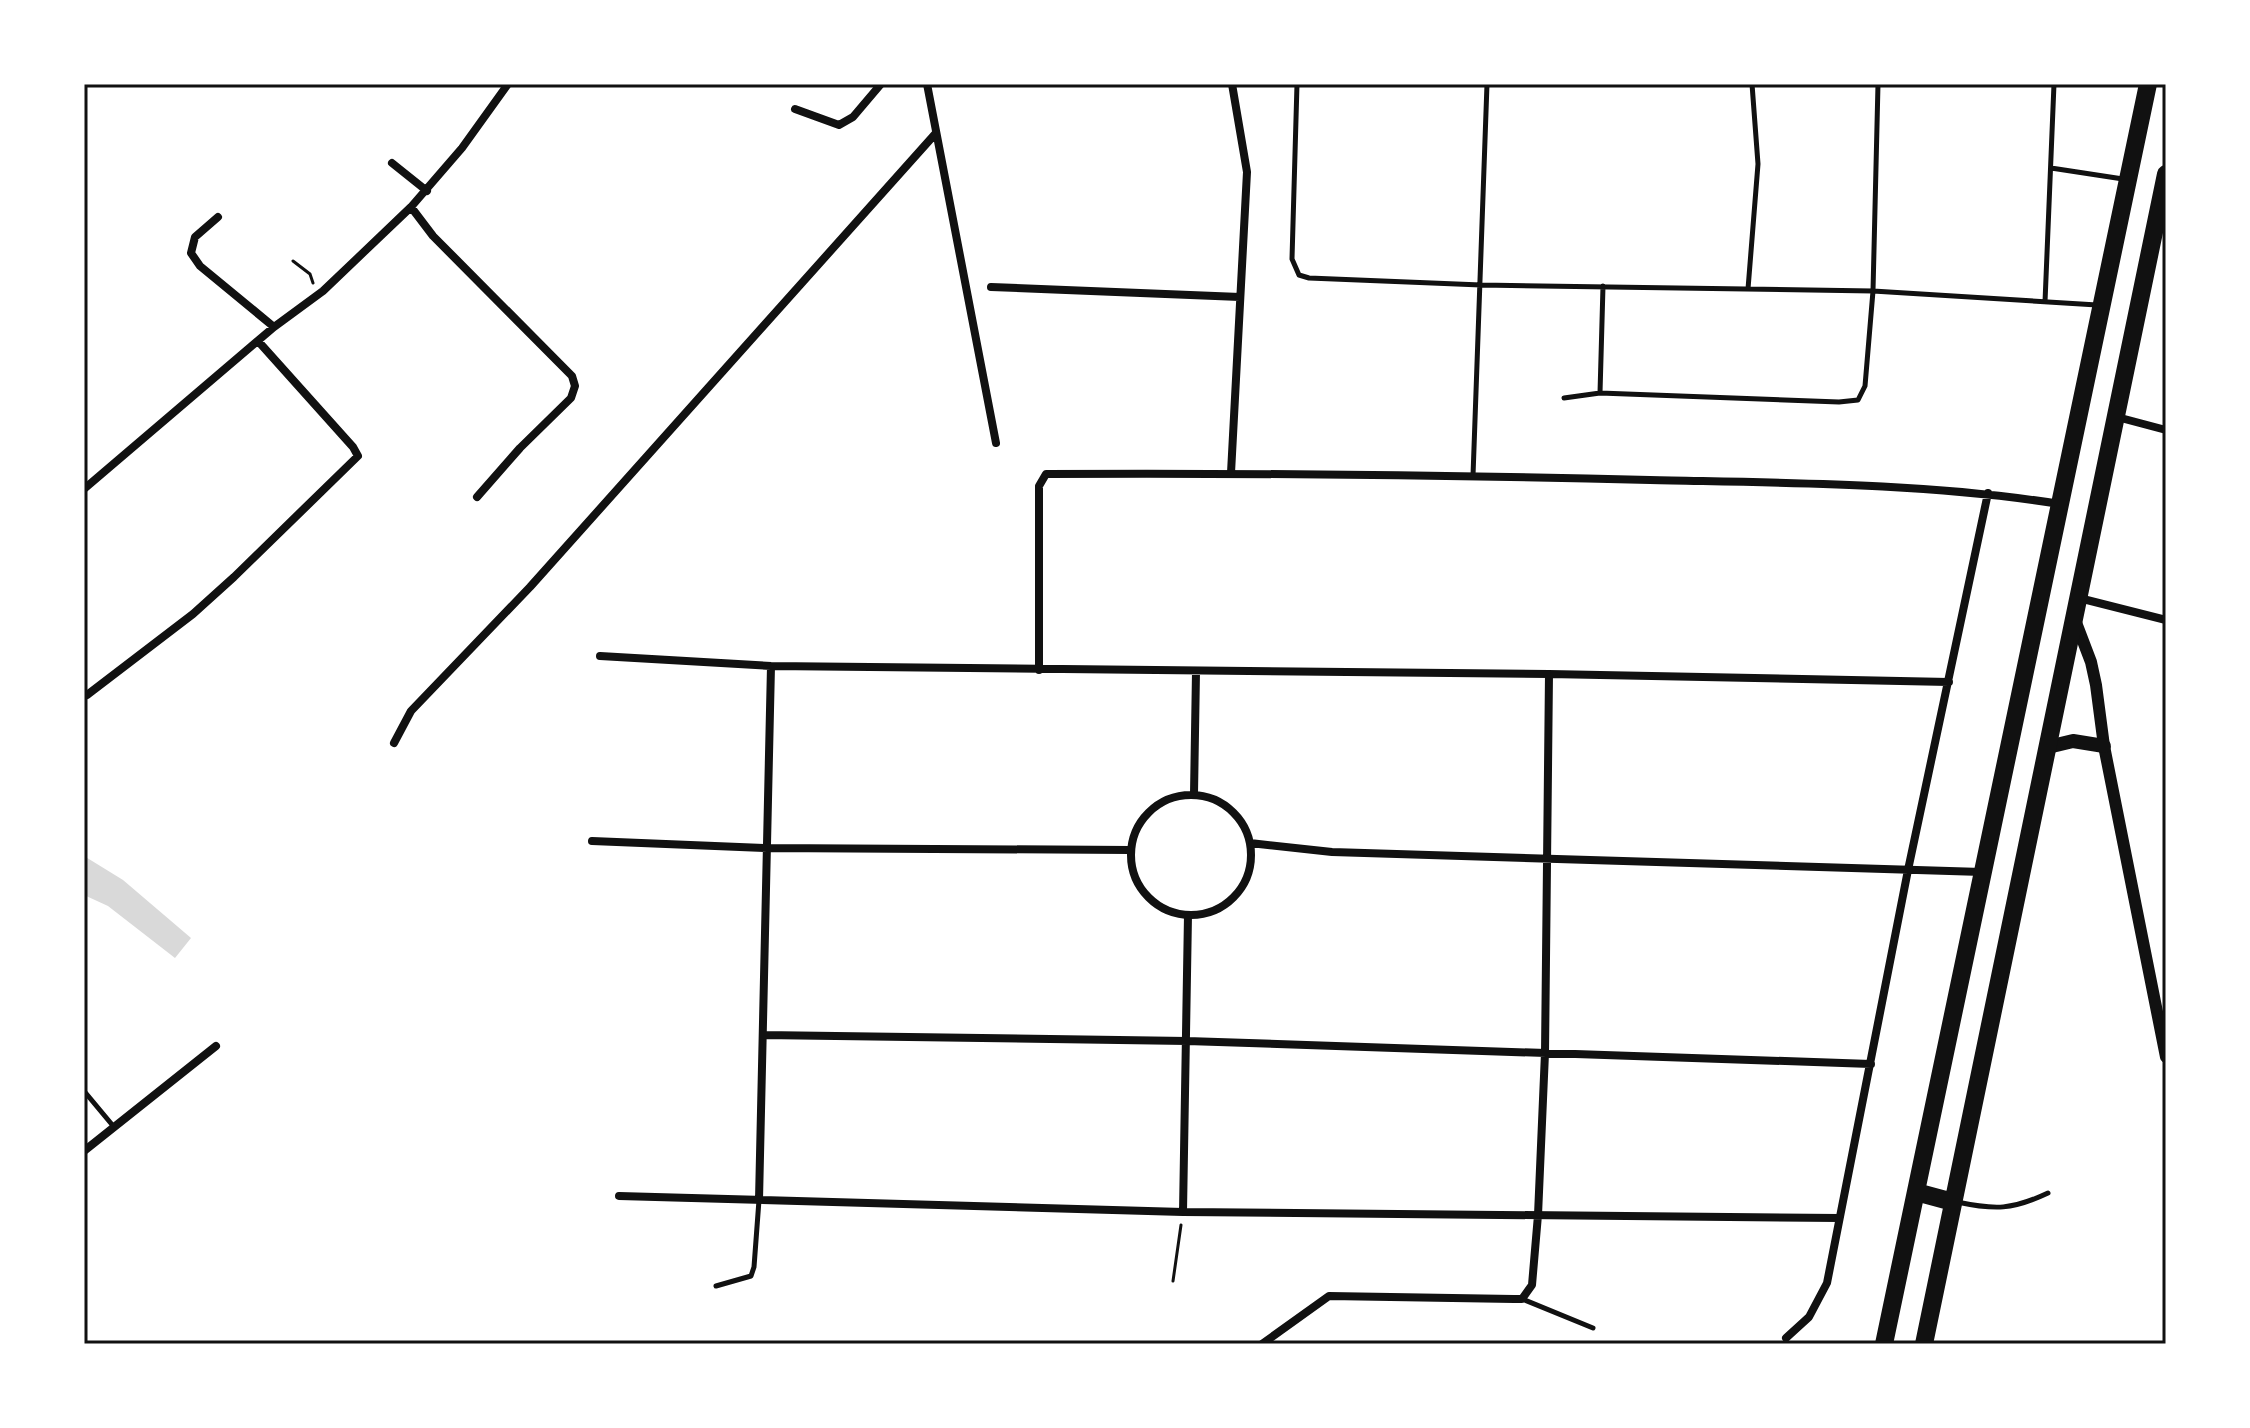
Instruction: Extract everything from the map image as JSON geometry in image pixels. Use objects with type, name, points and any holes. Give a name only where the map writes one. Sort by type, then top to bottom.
[{"type":"highway","points":[[1884,1344],[2148,84]]},
{"type":"highway","points":[[1924,1344],[2165,180],[2128,180]]},
{"type":"highway","points":[[1916,1192],[1953,1202]]},
{"type":"main road","points":[[2048,747],[2073,741],[2104,746]]},
{"type":"street","points":[[84,489],[274,327],[323,291],[411,207],[462,148],[508,84]]},
{"type":"street","points":[[795,109],[839,125],[853,117],[881,84]]},
{"type":"street","points":[[927,84],[996,443]]},
{"type":"street","points":[[1231,473],[1247,172],[1232,84]]},
{"type":"street","points":[[394,743],[411,711],[530,587],[936,133]]},
{"type":"street","points":[[392,163],[427,191]]},
{"type":"street","points":[[411,207],[448,252],[572,376],[575,386],[571,398],[520,448],[477,497]]},
{"type":"street","points":[[218,217],[195,237],[191,253],[200,266],[274,327]]},
{"type":"street","points":[[991,287],[1240,297]]},
{"type":"street","points":[[87,695],[193,614],[358,456],[258,341]]},
{"type":"street","points":[[2116,417],[2166,430]]},
{"type":"street","points":[[1039,670],[1039,486],[1046,474],[1231,473],[1712,481],[1988,493],[2061,504]]},
{"type":"street","points":[[1786,1338],[1809,1317],[1827,1283],[1908,870],[1988,493]]},
{"type":"street","points":[[2079,598],[2166,620]]},
{"type":"street","points":[[2075,620],[2091,662],[2104,746],[2163,1022],[2166,1057]]},
{"type":"street","points":[[600,656],[771,666],[1549,674],[1949,682]]},
{"type":"street","points":[[759,1200],[771,666]]},
{"type":"street","points":[[1194,794],[1196,672]]},
{"type":"street","points":[[1262,1344],[1329,1296],[1522,1299],[1532,1285],[1545,1053],[1549,674]]},
{"type":"street","points":[[1194,794],[1219,801],[1240,819],[1250,843],[1251,865],[1243,885],[1229,902],[1209,912],[1188,915],[1169,911],[1152,901],[1140,887],[1132,869],[1130,850],[1133,835],[1150,809],[1163,800],[1194,794]]},
{"type":"street","points":[[592,841],[767,848],[1130,850]]},
{"type":"street","points":[[1250,843],[1332,852],[1982,872]]},
{"type":"street","points":[[1183,1212],[1188,915]]},
{"type":"street","points":[[763,1035],[1187,1041],[1871,1064]]},
{"type":"street","points":[[84,1151],[216,1046]]},
{"type":"street","points":[[619,1196],[1183,1212],[1839,1218]]},
{"type":"lane","points":[[1297,84],[1292,259],[1299,275],[1309,278],[1481,285],[1873,291],[2102,305]]},
{"type":"lane","points":[[1473,476],[1487,84]]},
{"type":"lane","points":[[1748,289],[1758,164],[1752,84]]},
{"type":"lane","points":[[1564,398],[1600,393],[1839,402],[1858,400],[1865,386],[1873,291],[1878,84]]},
{"type":"lane","points":[[2045,302],[2054,84]]},
{"type":"lane","points":[[2051,168],[2128,180]]},
{"type":"lane","points":[[1600,393],[1603,286]]},
{"type":"lane","points":[[84,1091],[114,1127]]},
{"type":"lane","points":[[1953,1202],[1992,1209],[2009,1208],[2048,1193]]},
{"type":"lane","points":[[716,1286],[751,1276],[759,1200]]},
{"type":"lane","points":[[1522,1299],[1593,1328]]},
{"type":"path","points":[[293,261],[310,274],[313,281],[301,308]]},
{"type":"path","points":[[1173,1281],[1183,1212]]},
{"type":"shaded area","points":[[84,856],[123,880],[191,938],[175,958],[108,906],[84,895]]}]
